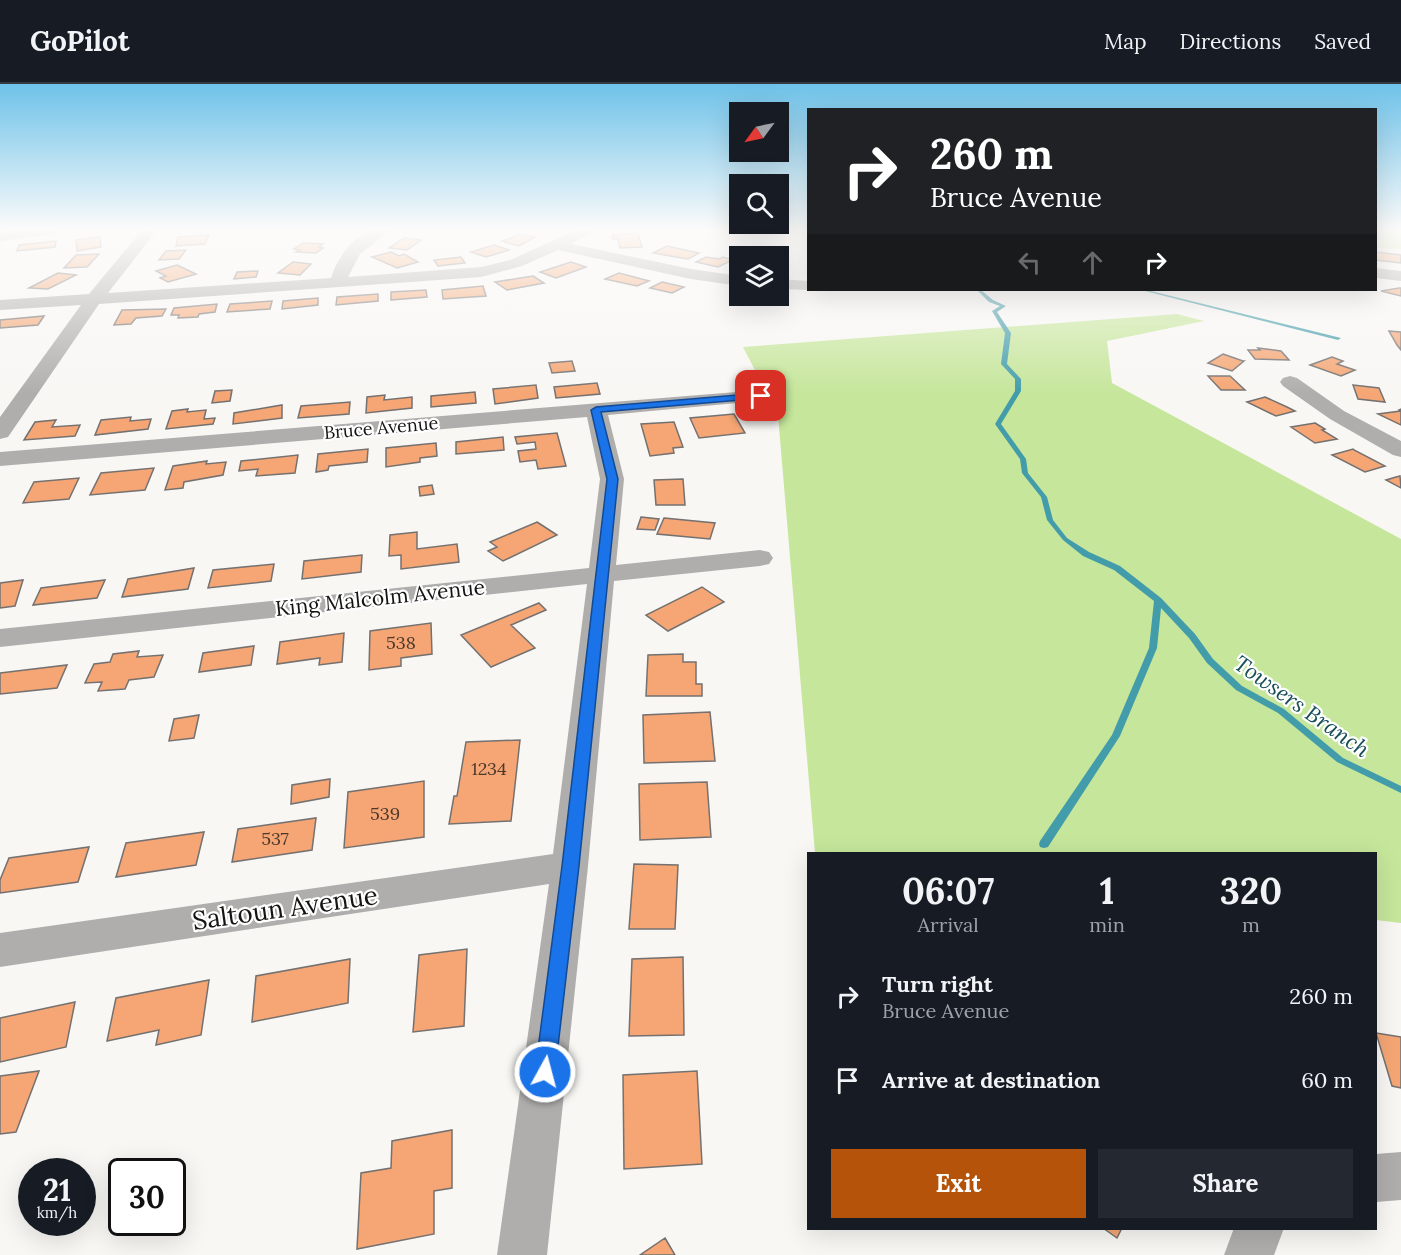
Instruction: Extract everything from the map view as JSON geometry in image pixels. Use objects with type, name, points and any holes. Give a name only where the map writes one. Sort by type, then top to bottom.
[{"type":"street","points":[[0,432],[106,285]]},
{"type":"street","points":[[0,305],[327,285]]},
{"type":"street","points":[[789,285],[807,286]]},
{"type":"street","points":[[1290,382],[1337,415],[1401,450]]},
{"type":"street","name":"Bruce Avenue","points":[[0,459],[761,396]]},
{"type":"street","points":[[522,1255],[570,866],[612,479],[596,410]]},
{"type":"street","name":"King Malcolm Avenue","points":[[0,638],[760,558]]},
{"type":"street","name":"Saltoun Avenue","points":[[0,950],[570,866]]},
{"type":"street","points":[[1377,1178],[1401,1176]]},
{"type":"street","points":[[1249,1255],[1258,1230]]},
{"type":"green space","points":[[1177,314],[1204,321],[1107,341],[1112,383],[1401,539],[1401,923],[1377,920],[1377,852],[815,852],[778,415],[743,347]]},
{"type":"building","points":[[35,285],[57,285],[48,289],[29,288]]},
{"type":"building","points":[[499,285],[535,285],[507,290]]},
{"type":"building","points":[[657,285],[684,287],[672,293],[650,288]]},
{"type":"building","points":[[483,286],[486,296],[443,299],[442,290]]},
{"type":"building","points":[[1401,288],[1401,296],[1381,291]]},
{"type":"building","points":[[426,290],[427,297],[391,300],[391,292]]},
{"type":"building","points":[[378,294],[378,301],[336,305],[337,297]]},
{"type":"building","points":[[318,298],[318,305],[282,309],[283,301]]},
{"type":"building","points":[[272,301],[270,309],[227,312],[230,304]]},
{"type":"building","points":[[217,304],[215,312],[199,314],[198,317],[178,318],[179,315],[171,315],[174,308]]},
{"type":"building","points":[[166,309],[162,316],[136,318],[131,324],[114,325],[122,310]]},
{"type":"building","points":[[44,316],[38,325],[0,328],[0,320]]},
{"type":"building","points":[[1389,331],[1401,332],[1401,350],[1397,345]]},
{"type":"building","points":[[1258,348],[1281,351],[1289,360],[1255,359],[1248,350],[1260,350]]},
{"type":"building","points":[[1223,354],[1244,361],[1232,371],[1208,363]]},
{"type":"building","points":[[1332,357],[1343,361],[1337,364],[1355,370],[1341,376],[1310,365]]},
{"type":"building","points":[[572,361],[575,371],[552,373],[549,363]]},
{"type":"building","points":[[1208,376],[1230,376],[1245,390],[1221,390]]},
{"type":"building","points":[[597,383],[600,394],[556,398],[554,387]]},
{"type":"building","points":[[536,385],[538,398],[495,404],[493,389]]},
{"type":"building","points":[[1353,385],[1379,388],[1385,402],[1358,399]]},
{"type":"building","points":[[232,390],[230,401],[212,403],[215,391]]},
{"type":"building","points":[[475,392],[476,403],[431,407],[431,396]]},
{"type":"building","points":[[385,395],[384,400],[412,397],[412,408],[366,413],[367,397]]},
{"type":"building","points":[[1265,397],[1295,411],[1276,416],[1247,402]]},
{"type":"building","points":[[350,402],[349,414],[298,418],[301,406]]},
{"type":"building","points":[[282,405],[282,418],[233,424],[234,413]]},
{"type":"building","points":[[188,409],[187,412],[206,410],[204,419],[215,418],[213,424],[166,429],[172,411]]},
{"type":"building","points":[[1401,411],[1401,425],[1378,414]]},
{"type":"building","points":[[734,414],[745,433],[699,438],[690,418]]},
{"type":"building","points":[[131,417],[130,421],[151,419],[148,429],[95,435],[101,420]]},
{"type":"building","points":[[56,420],[52,427],[80,425],[75,436],[24,440],[35,422]]},
{"type":"building","points":[[674,422],[683,447],[673,448],[674,453],[650,456],[641,424]]},
{"type":"building","points":[[1315,423],[1337,439],[1315,443],[1291,427]]},
{"type":"building","points":[[557,433],[566,466],[538,469],[536,460],[520,462],[518,451],[536,449],[535,442],[517,444],[515,437]]},
{"type":"building","points":[[503,437],[504,450],[456,454],[456,442]]},
{"type":"building","points":[[436,443],[437,456],[420,458],[420,462],[386,467],[386,448]]},
{"type":"building","points":[[368,449],[367,462],[329,466],[328,470],[316,472],[318,454]]},
{"type":"building","points":[[1353,449],[1385,466],[1365,472],[1332,455]]},
{"type":"building","points":[[298,455],[295,473],[256,476],[258,469],[239,471],[241,461]]},
{"type":"building","points":[[207,461],[206,464],[226,462],[223,475],[184,482],[183,488],[165,490],[173,466]]},
{"type":"building","points":[[154,468],[145,490],[90,495],[101,473]]},
{"type":"building","points":[[1400,476],[1401,488],[1386,480],[1396,477]]},
{"type":"building","points":[[79,478],[69,499],[23,503],[34,482]]},
{"type":"building","points":[[683,479],[685,505],[656,505],[654,480]]},
{"type":"building","points":[[432,485],[434,494],[420,496],[419,487]]},
{"type":"building","points":[[641,517],[659,519],[655,530],[637,529]]},
{"type":"building","points":[[664,518],[715,523],[710,539],[657,534]]},
{"type":"building","points":[[537,522],[557,535],[503,561],[488,551],[497,547],[490,542]]},
{"type":"building","points":[[417,532],[417,549],[457,544],[459,562],[401,569],[401,555],[389,556],[390,535]]},
{"type":"building","points":[[362,555],[361,572],[302,579],[304,561]]},
{"type":"building","points":[[274,564],[271,581],[208,588],[213,570]]},
{"type":"building","points":[[194,568],[188,589],[122,597],[128,579]]},
{"type":"building","points":[[23,580],[15,606],[0,608],[0,583]]},
{"type":"building","points":[[105,580],[97,598],[33,605],[41,588]]},
{"type":"building","points":[[702,587],[724,602],[668,631],[646,615]]},
{"type":"building","points":[[539,603],[546,610],[511,625],[535,648],[491,667],[461,635]]},
{"type":"building","points":[[431,623],[432,654],[401,658],[401,666],[369,670],[370,631]]},
{"type":"building","points":[[344,633],[342,662],[319,665],[320,658],[277,664],[280,642]]},
{"type":"building","points":[[254,646],[251,665],[199,672],[203,653]]},
{"type":"building","points":[[139,651],[137,657],[163,655],[154,677],[129,680],[125,689],[98,691],[102,682],[85,683],[94,664],[110,662],[113,654]]},
{"type":"building","points":[[683,654],[683,662],[696,662],[696,684],[702,684],[702,696],[646,696],[648,655]]},
{"type":"building","points":[[67,665],[57,688],[0,694],[0,673]]},
{"type":"building","points":[[710,712],[715,761],[644,763],[643,715]]},
{"type":"building","points":[[199,715],[194,738],[169,741],[174,719]]},
{"type":"building","points":[[520,740],[511,821],[449,824],[454,796],[457,796],[466,742]]},
{"type":"building","points":[[330,779],[329,797],[291,804],[292,785]]},
{"type":"building","points":[[424,781],[424,837],[344,848],[348,792]]},
{"type":"building","points":[[707,782],[711,837],[640,840],[639,784]]},
{"type":"building","points":[[316,818],[312,850],[232,862],[238,829]]},
{"type":"building","points":[[204,832],[196,865],[116,877],[126,843]]},
{"type":"building","points":[[89,847],[78,882],[0,893],[0,880],[9,858]]},
{"type":"building","points":[[634,864],[678,865],[675,929],[629,929]]},
{"type":"building","points":[[467,949],[464,1026],[413,1032],[419,955]]},
{"type":"building","points":[[683,957],[684,1035],[629,1036],[632,959]]},
{"type":"building","points":[[350,959],[348,1003],[252,1022],[256,976]]},
{"type":"building","points":[[209,980],[201,1035],[156,1045],[159,1030],[107,1041],[116,998]]},
{"type":"building","points":[[75,1002],[66,1047],[0,1062],[0,1018]]},
{"type":"building","points":[[1377,1033],[1401,1037],[1401,1088],[1392,1086]]},
{"type":"building","points":[[39,1071],[16,1132],[0,1134],[0,1076]]},
{"type":"building","points":[[697,1071],[702,1164],[624,1169],[623,1075]]},
{"type":"building","points":[[452,1130],[452,1188],[434,1191],[434,1234],[357,1249],[361,1173],[391,1168],[392,1141]]},
{"type":"building","points":[[1106,1230],[1121,1230],[1117,1238]]},
{"type":"building","points":[[665,1238],[675,1255],[640,1255]]},
{"type":"waterway","name":"Towsers Branch","points":[[980,291],[991,301],[1004,306],[994,311],[1008,333],[1004,364],[1018,379],[1018,391],[998,424],[1023,459],[1025,473],[1044,497],[1050,520],[1065,539],[1086,554],[1117,568],[1158,600]]},
{"type":"waterway","points":[[1147,291],[1338,338]]},
{"type":"waterway","points":[[1044,844],[1116,736],[1153,648],[1158,600]]},
{"type":"waterway","name":"Towsers Branch","points":[[1158,600],[1192,636],[1210,661],[1239,688],[1281,711],[1340,760],[1401,790]]},
{"type":"route","points":[[545,1072],[612,479],[596,410],[761,396]]}]
